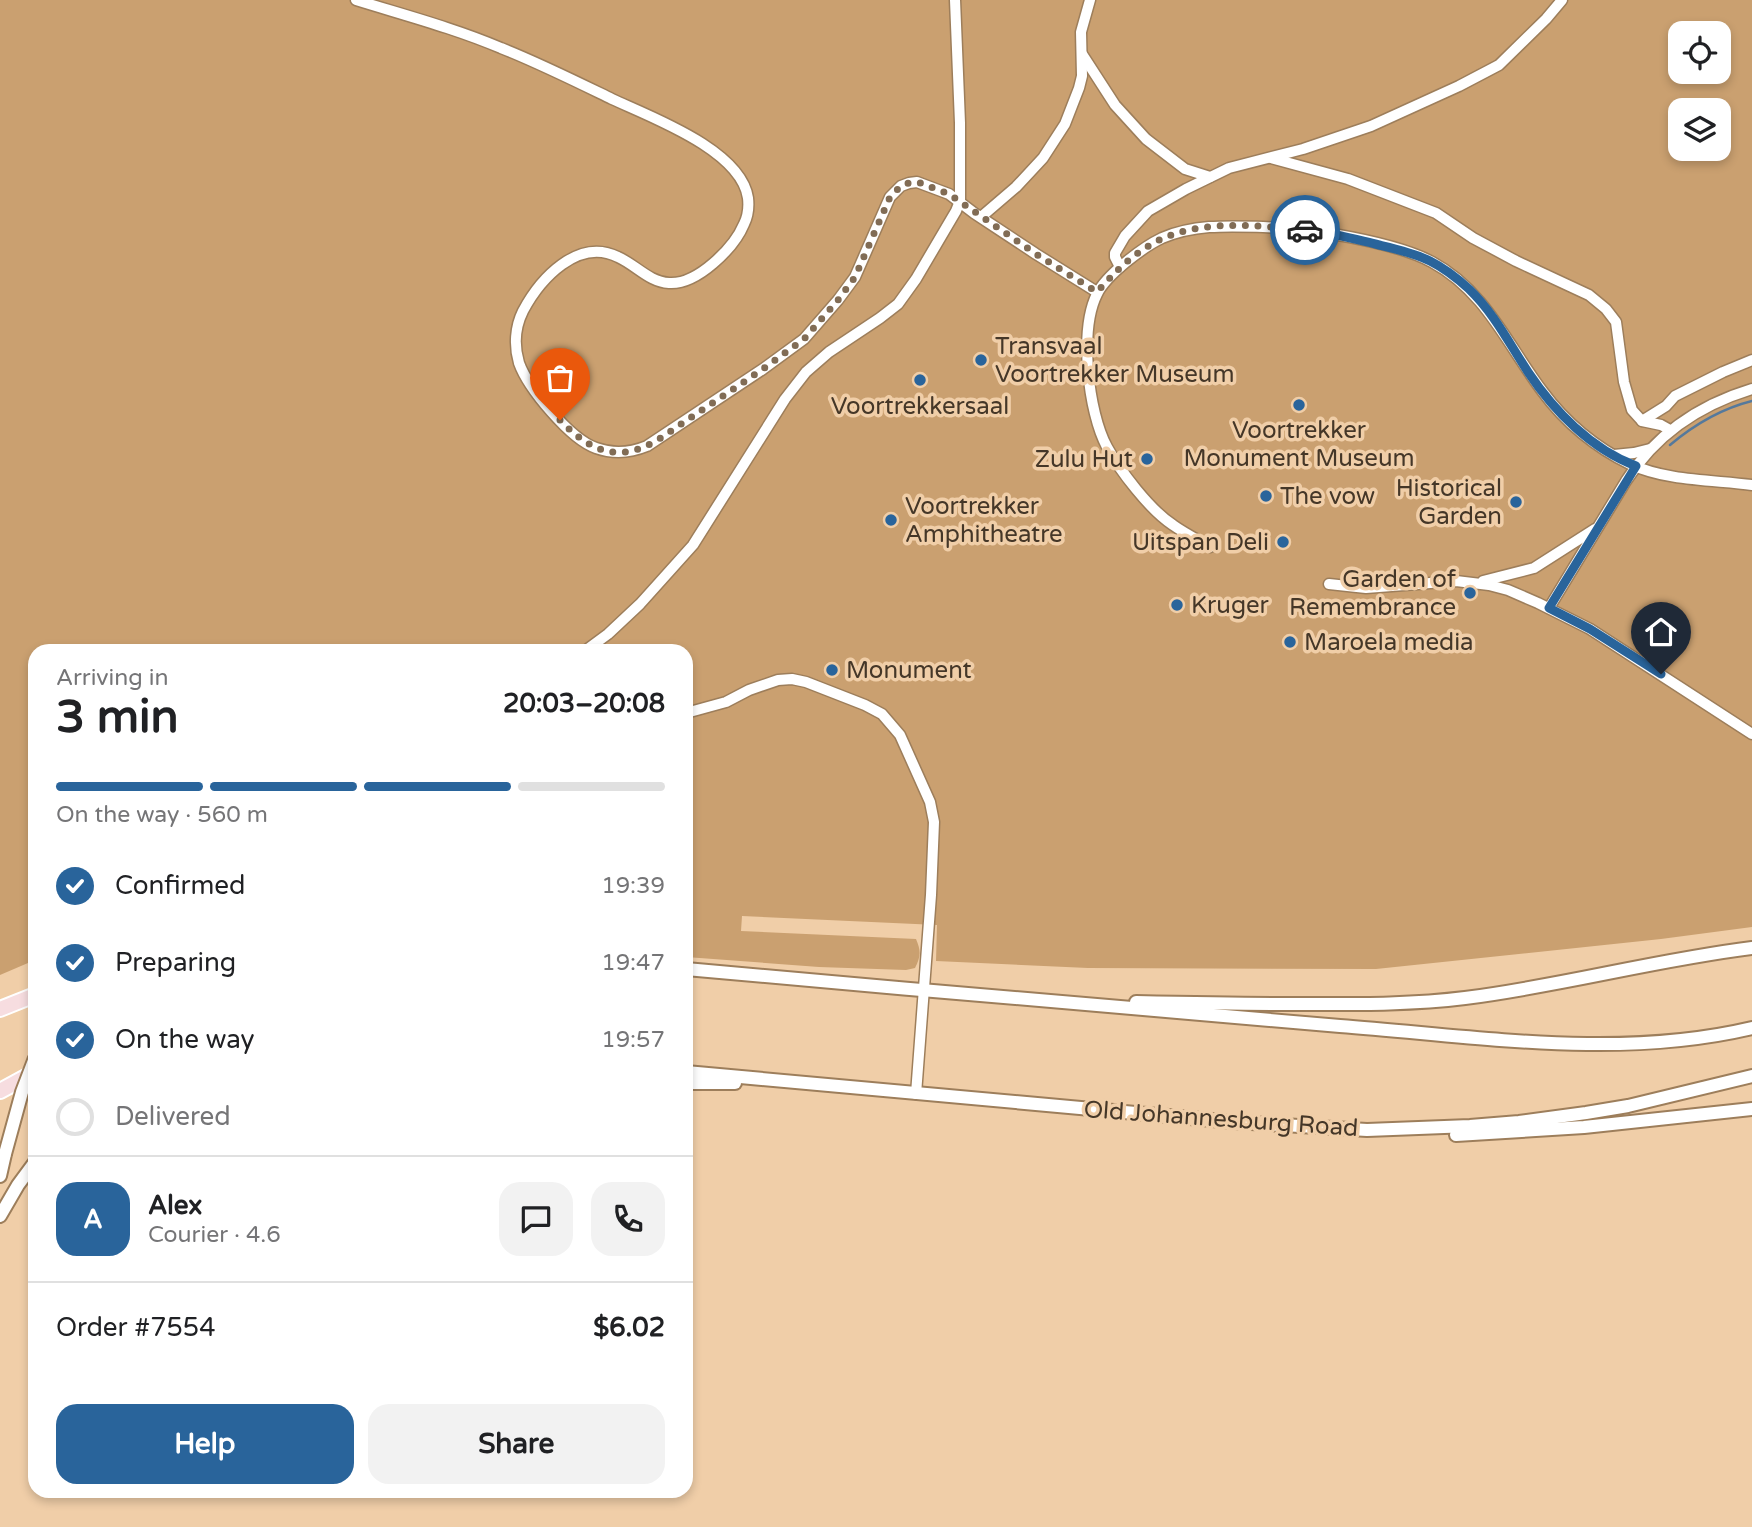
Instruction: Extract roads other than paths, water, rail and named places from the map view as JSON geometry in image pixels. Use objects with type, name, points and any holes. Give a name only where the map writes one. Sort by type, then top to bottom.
[{"type":"main road","points":[[1031,999],[1357,1005],[1422,1002],[1514,990],[1704,954],[1752,948]]},
{"type":"main road","points":[[693,970],[1541,1042],[1650,1042],[1705,1037],[1752,1028]]},
{"type":"main road","points":[[0,1009],[28,998]]},
{"type":"main road","name":"Old Johannesburg Road","points":[[693,1073],[1234,1122],[1367,1130],[1470,1126],[1573,1115],[1628,1106],[1752,1076]]},
{"type":"main road","points":[[0,1176],[28,1076]]},
{"type":"main road","points":[[0,1091],[28,1076]]},
{"type":"main road","points":[[693,1083],[760,1082],[766,1079]]},
{"type":"main road","points":[[1367,1130],[1406,1135],[1504,1133],[1626,1124],[1752,1109]]},
{"type":"main road","points":[[0,1216],[28,1171]]},
{"type":"street","points":[[356,0],[480,39],[550,69],[696,140],[729,165],[742,180],[748,196],[744,224],[726,250],[699,274],[681,283],[662,282],[617,256],[605,252],[587,252],[568,259],[526,307],[517,325],[516,334],[517,353],[523,371],[550,410],[580,439],[595,448],[623,452],[647,446],[795,346],[822,319],[855,277],[890,197],[901,186],[918,182],[949,194],[1097,292]]},
{"type":"street","points":[[594,644],[640,604],[693,545],[785,399],[806,372],[829,352],[898,304],[956,211],[960,201],[960,123],[955,0]]},
{"type":"street","points":[[981,217],[1043,159],[1069,115],[1082,76],[1082,23],[1090,0]]},
{"type":"street","points":[[1121,267],[1115,253],[1125,236],[1148,211],[1229,168],[1303,149],[1371,126],[1460,86],[1499,65],[1562,0]]},
{"type":"street","points":[[1082,54],[1115,105],[1146,139],[1185,169],[1210,177]]},
{"type":"street","points":[[1271,158],[1348,179],[1436,213],[1473,238],[1588,295],[1606,309],[1615,322],[1632,410],[1642,422],[1661,425],[1670,430]]},
{"type":"street","points":[[1210,547],[1171,524],[1143,497],[1115,461],[1101,432],[1091,394],[1087,337],[1097,292],[1121,267],[1161,239],[1192,229],[1230,226],[1334,234],[1424,258],[1451,274],[1476,296],[1501,328],[1528,372],[1559,412],[1579,431],[1614,455],[1636,466],[1668,475],[1752,485]]},
{"type":"street","points":[[1642,422],[1666,406],[1675,396],[1752,360]]},
{"type":"street","points":[[1549,608],[1636,466],[1651,448],[1670,430],[1702,409],[1751,390]]},
{"type":"street","points":[[1614,455],[1651,448]]},
{"type":"street","points":[[1329,584],[1366,589],[1484,581],[1534,568],[1591,532],[1602,521]]},
{"type":"street","points":[[1470,582],[1498,587],[1590,629],[1752,734]]},
{"type":"street","points":[[693,711],[726,702],[771,682],[792,679],[865,705],[882,714],[900,735],[930,802],[934,822],[916,1094]]},
{"type":"waterway","points":[[1670,445],[1708,418],[1752,401]]},
{"type":"place","name":"Transvaal Voortrekker Museum","points":[[981,360]]},
{"type":"place","name":"Voortrekkersaal","points":[[920,380]]},
{"type":"place","name":"Voortrekker Monument Museum","points":[[1299,405]]},
{"type":"place","name":"Zulu Hut","points":[[1147,459]]},
{"type":"place","name":"The vow","points":[[1266,496]]},
{"type":"place","name":"Historical Garden","points":[[1516,502]]},
{"type":"place","name":"Voortrekker Amphitheatre","points":[[891,520]]},
{"type":"place","name":"Uitspan Deli","points":[[1283,542]]},
{"type":"place","name":"Garden of Remembrance","points":[[1470,593]]},
{"type":"place","name":"Kruger","points":[[1177,605]]},
{"type":"place","name":"Maroela media","points":[[1290,642]]},
{"type":"place","name":"Monument","points":[[832,670]]}]
